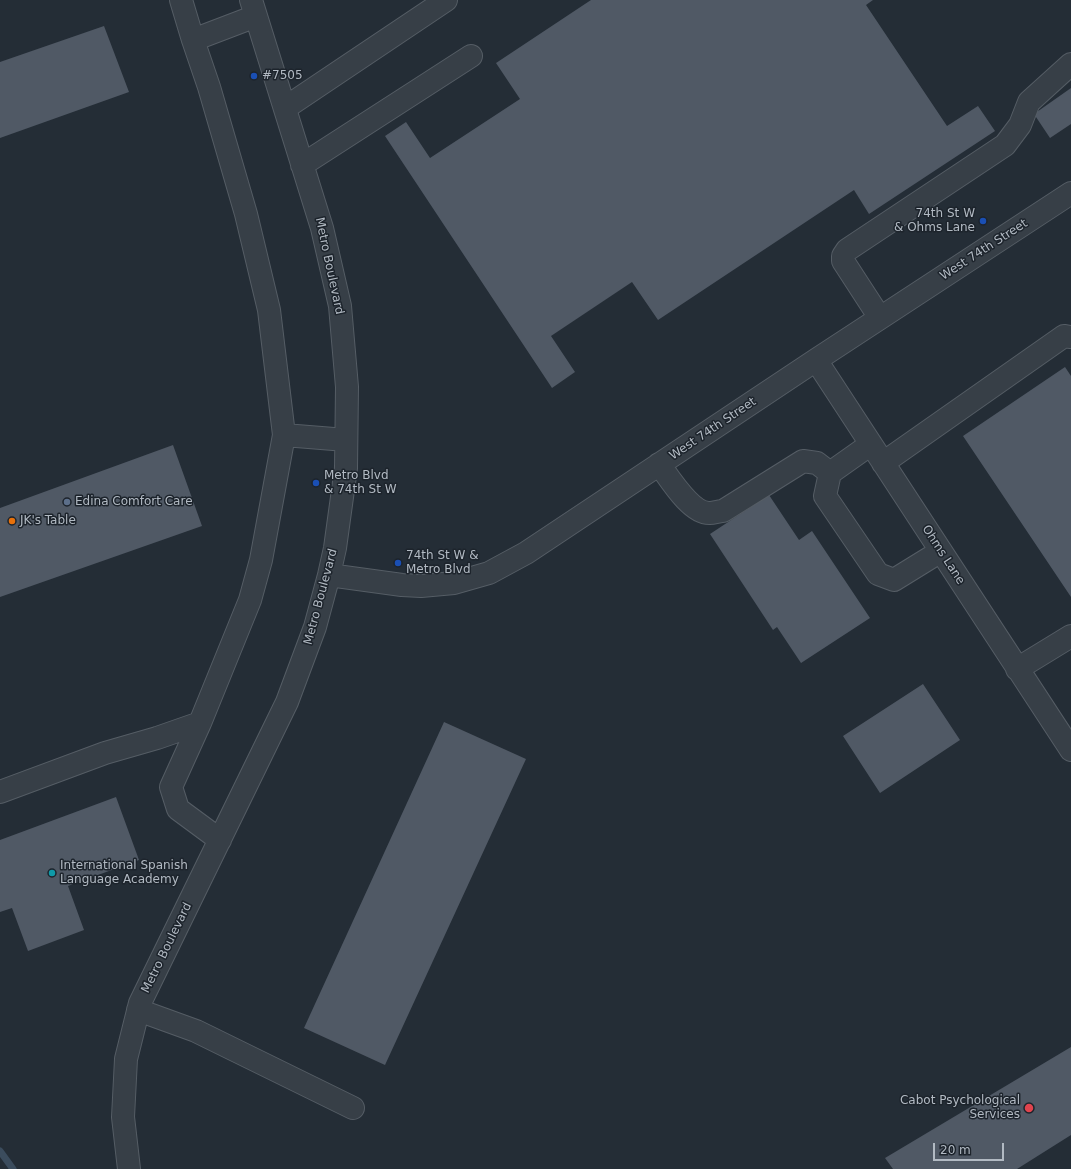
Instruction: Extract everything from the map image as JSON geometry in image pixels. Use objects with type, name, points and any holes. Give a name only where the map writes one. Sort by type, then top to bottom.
[{"type":"street","points":[[180,0],[209,87],[246,214],[269,310],[284,435],[261,560],[250,600],[200,723],[172,787],[178,809],[220,840]]},
{"type":"street","points":[[284,108],[446,0]]},
{"type":"street","points":[[193,40],[253,8]]},
{"type":"street","name":"Metro Boulevard","points":[[129,1169],[123,1118],[126,1059],[140,1003],[288,702],[315,627],[329,575],[335,548],[346,468],[347,387],[340,306],[322,228],[253,8]]},
{"type":"street","points":[[302,165],[471,56]]},
{"type":"street","points":[[880,318],[842,262],[843,256],[847,250],[1005,145],[1020,125],[1029,102],[1071,64]]},
{"type":"street","name":"West 74th Street","points":[[329,575],[402,585],[421,586],[454,583],[489,573],[526,553],[816,360],[1071,193]]},
{"type":"street","points":[[883,463],[1064,336],[1071,337]]},
{"type":"street","name":"Ohms Lane","points":[[816,360],[1071,750]]},
{"type":"street","points":[[284,435],[346,440]]},
{"type":"street","points":[[872,444],[830,474],[825,496],[878,574],[894,580],[941,551]]},
{"type":"street","points":[[659,464],[689,503],[700,511],[710,513],[723,510],[803,461],[817,463],[830,474]]},
{"type":"street","points":[[1017,669],[1071,636]]},
{"type":"street","points":[[0,792],[105,753],[157,738],[200,723]]},
{"type":"street","points":[[138,1010],[196,1031],[353,1108]]},
{"type":"building","points":[[591,0],[873,0],[866,5],[947,126],[978,106],[995,131],[869,214],[854,190],[658,320],[632,282],[551,336],[575,372],[552,388],[385,136],[406,122],[430,158],[520,99],[496,63]]},
{"type":"building","points":[[104,26],[129,92],[0,138],[0,62]]},
{"type":"building","points":[[1071,88],[1071,124],[1050,138],[1034,114]]},
{"type":"building","points":[[1065,367],[1071,376],[1071,597],[963,436]]},
{"type":"building","points":[[173,445],[202,526],[0,597],[0,508]]},
{"type":"building","points":[[769,495],[799,540],[812,531],[870,618],[801,663],[777,627],[773,630],[710,534]]},
{"type":"building","points":[[923,684],[960,740],[880,793],[843,736]]},
{"type":"building","points":[[444,722],[526,759],[385,1065],[304,1028]]},
{"type":"building","name":"International Spanish Language Academy","points":[[116,797],[139,860],[68,886],[84,930],[28,951],[12,908],[0,912],[0,840]]},
{"type":"building","points":[[1071,1047],[1071,1135],[1017,1169],[893,1169],[885,1158]]},
{"type":"waterway","points":[[0,1151],[13,1169]]},
{"type":"place","name":"#7505","points":[[254,76]]},
{"type":"place","name":"74th St W & Ohms Lane","points":[[983,221]]},
{"type":"place","name":"Metro Blvd & 74th St W","points":[[316,483]]},
{"type":"place","name":"Edina Comfort Care","points":[[67,502]]},
{"type":"place","name":"JK's Table","points":[[12,521]]},
{"type":"place","name":"74th St W & Metro Blvd","points":[[398,563]]},
{"type":"place","name":"International Spanish Language Academy","points":[[52,873]]},
{"type":"place","name":"Cabot Psychological Services","points":[[1029,1108]]}]
